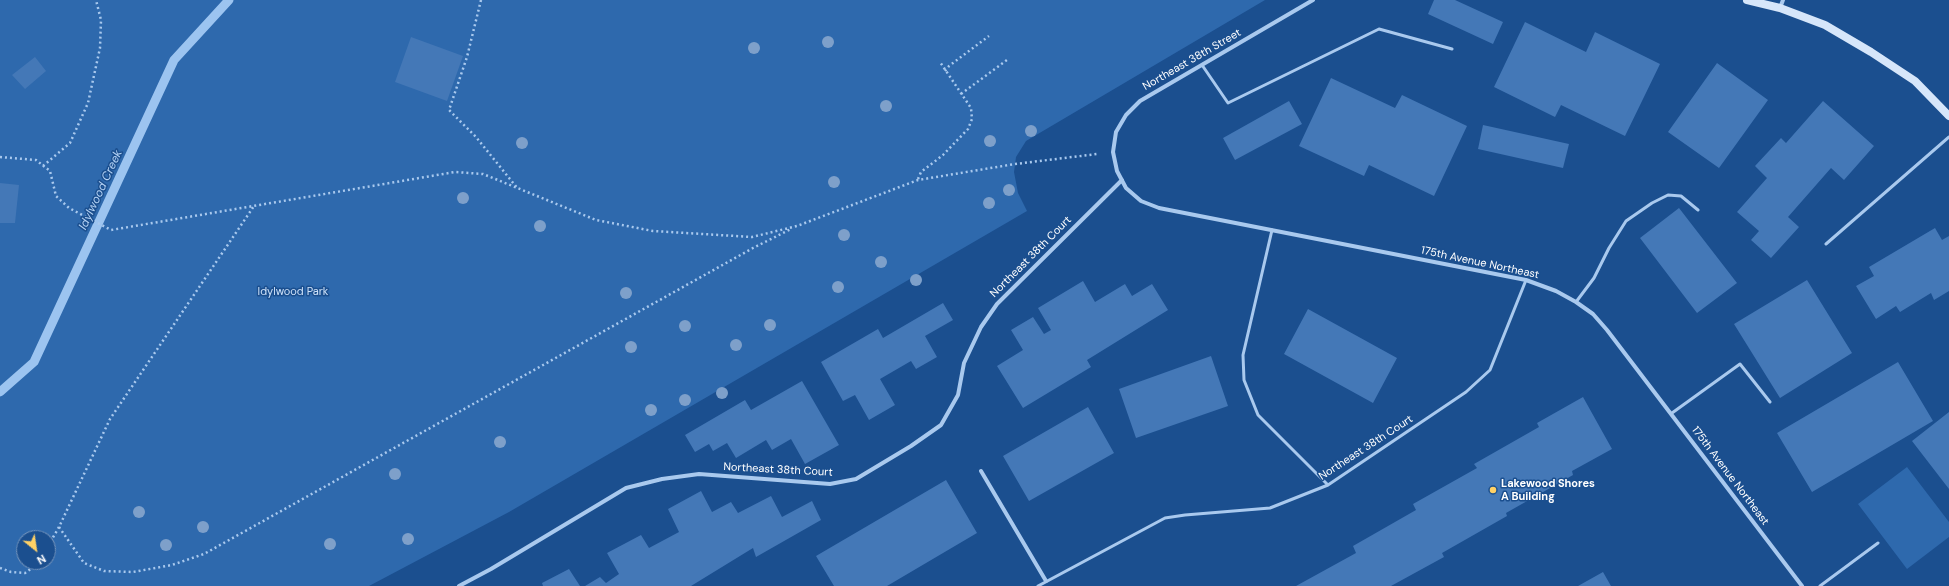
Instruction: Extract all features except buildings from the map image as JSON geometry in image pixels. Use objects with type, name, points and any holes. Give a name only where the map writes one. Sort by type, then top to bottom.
[{"type":"main road","points":[[1747,0],[1780,8],[1825,26],[1871,52],[1915,81],[1949,116]]},
{"type":"street","name":"Northeast 38th Street","points":[[1115,161],[1113,152],[1116,132],[1126,115],[1140,101],[1313,0]]},
{"type":"street","points":[[1780,8],[1783,0]]},
{"type":"street","name":"175th Avenue Northeast","points":[[1115,161],[1117,171],[1126,188],[1141,201],[1159,208],[1526,280],[1556,291],[1576,302],[1593,314],[1607,330],[1672,413],[1802,586]]},
{"type":"street","name":"Northeast 38th Court","points":[[459,586],[491,569],[626,488],[662,479],[699,474],[830,484],[856,479],[911,446],[941,424],[958,395],[964,363],[981,327],[997,304],[1122,180]]},
{"type":"street","points":[[981,471],[1046,581]]},
{"type":"lane","points":[[1202,65],[1228,103],[1379,29],[1452,49]]},
{"type":"lane","points":[[1826,244],[1949,137]]},
{"type":"lane","points":[[1576,302],[1594,278],[1609,248],[1626,221],[1652,203],[1668,195],[1681,196],[1698,210]]},
{"type":"lane","points":[[1272,230],[1243,355],[1244,380],[1258,415],[1328,485]]},
{"type":"lane","name":"Northeast 38th Court","points":[[1038,586],[1165,518],[1270,508],[1328,485],[1466,392],[1490,370],[1526,280]]},
{"type":"lane","points":[[1672,413],[1740,364],[1770,402]]},
{"type":"lane","points":[[1820,586],[1878,543]]},
{"type":"path","points":[[43,166],[70,143],[88,103],[100,48],[102,20],[96,0]]},
{"type":"path","points":[[481,0],[467,57],[449,110],[476,137],[518,190]]},
{"type":"path","points":[[945,71],[949,66],[989,36]]},
{"type":"path","points":[[962,94],[1007,60]]},
{"type":"path","points":[[918,180],[922,172],[943,155],[968,129],[972,118],[972,108],[940,62]]},
{"type":"path","points":[[59,527],[84,563],[104,571],[133,572],[172,565],[204,554],[746,252],[797,226],[918,180],[1015,164],[1113,152]]},
{"type":"path","points":[[0,157],[36,160],[50,171],[56,196],[69,208],[111,230],[455,172],[484,174],[518,190],[596,220],[653,231],[752,237],[797,226]]},
{"type":"path","points":[[56,532],[110,419],[254,205]]},
{"type":"path","points":[[0,568],[11,572],[24,573],[29,570]]},
{"type":"green space","name":"Idylwood Park","points":[[0,0],[1265,0],[1026,141],[1016,157],[1014,172],[1018,193],[1027,211],[509,512],[369,586],[0,586]]},
{"type":"green space","points":[[1907,467],[1949,522],[1949,537],[1907,569],[1858,504]]},
{"type":"waterway","name":"Idylwood Creek","points":[[0,392],[34,362],[174,60],[229,0]]},
{"type":"place","name":"Lakewood Shores A Building","points":[[1493,490]]}]
